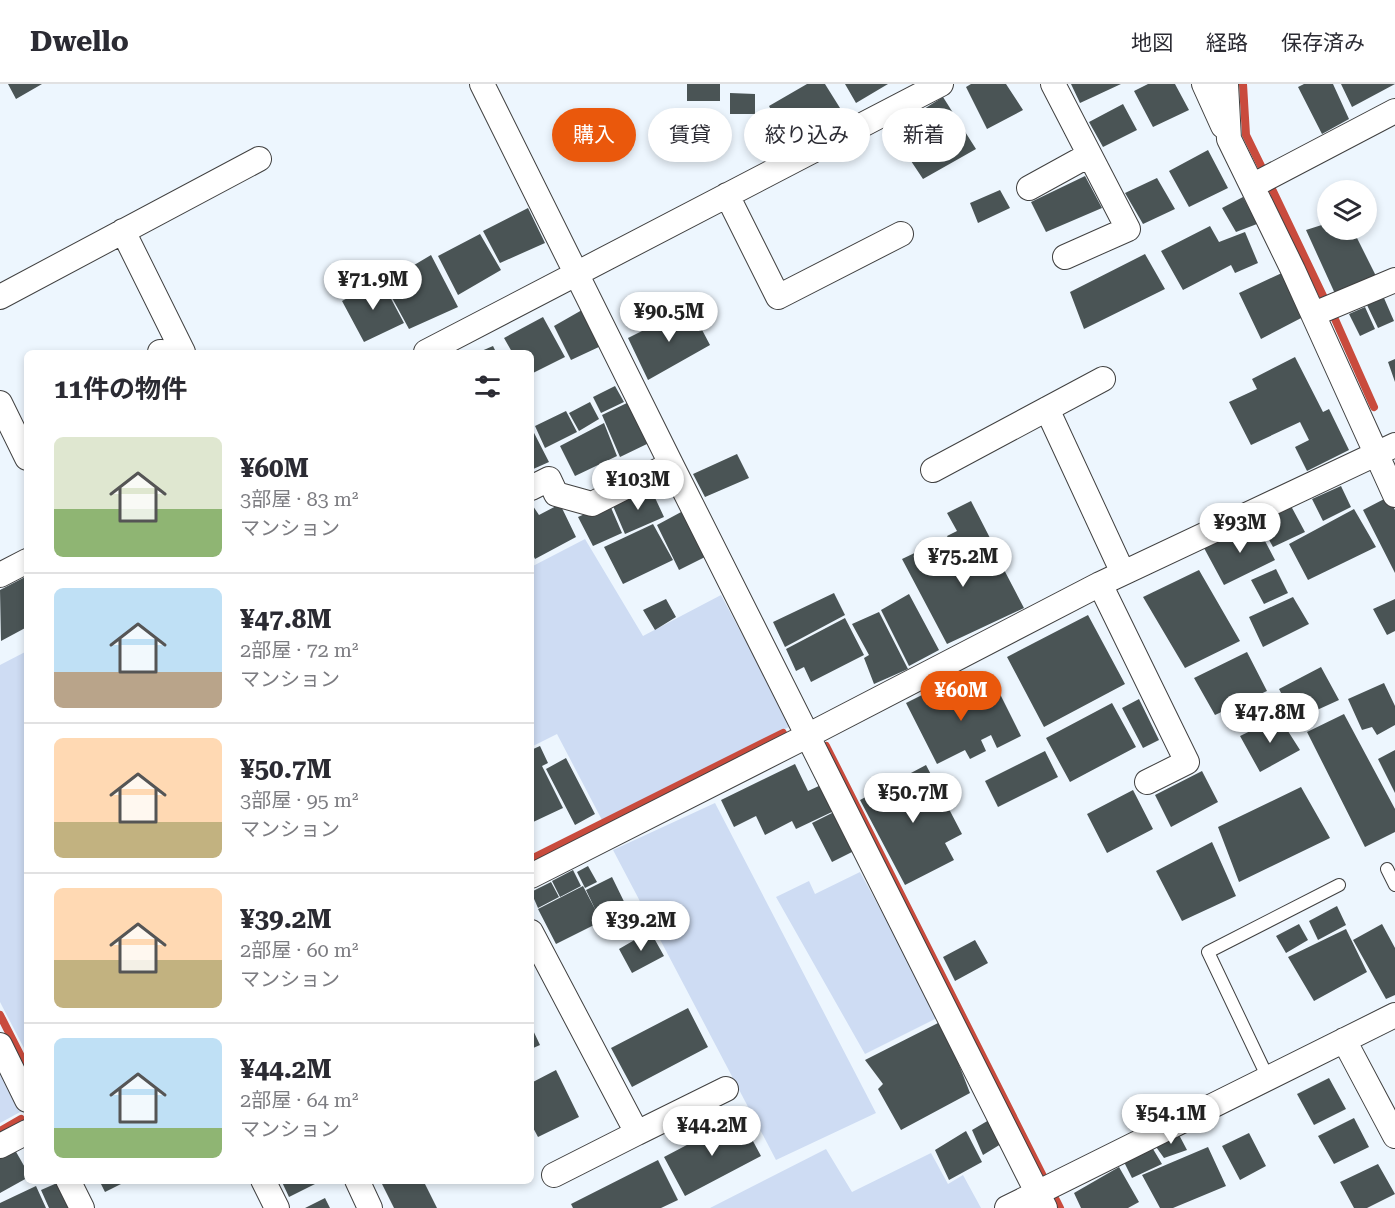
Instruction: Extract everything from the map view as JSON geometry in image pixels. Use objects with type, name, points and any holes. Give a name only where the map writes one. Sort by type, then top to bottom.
[{"type":"street","points":[[482,84],[1041,1200]]},
{"type":"street","points":[[430,350],[941,84]]},
{"type":"street","points":[[1053,84],[1128,229],[1065,257]]},
{"type":"street","points":[[1204,84],[1314,314],[1385,449],[1395,495]]},
{"type":"street","points":[[1226,84],[1229,139]]},
{"type":"street","points":[[1252,186],[1395,111]]},
{"type":"street","points":[[1029,188],[1089,155]]},
{"type":"street","points":[[0,297],[260,159]]},
{"type":"street","points":[[727,195],[778,297],[901,234]]},
{"type":"street","points":[[123,231],[182,350]]},
{"type":"street","points":[[1314,314],[1395,280]]},
{"type":"street","points":[[933,470],[1103,379]]},
{"type":"street","points":[[0,404],[20,428],[24,445]]},
{"type":"street","points":[[1047,409],[1124,573]]},
{"type":"street","points":[[534,874],[1124,573],[1385,449]]},
{"type":"street","points":[[534,486],[549,478],[556,494],[592,504],[671,464]]},
{"type":"street","points":[[0,575],[24,563]]},
{"type":"street","points":[[1100,585],[1187,762],[1147,782]]},
{"type":"street","points":[[534,938],[637,1133]]},
{"type":"street","points":[[1007,1208],[1041,1200],[1268,1078],[1395,1015]]},
{"type":"street","points":[[1344,1040],[1395,1136]]},
{"type":"street","points":[[0,1045],[24,1094]]},
{"type":"street","points":[[555,1175],[726,1089]]},
{"type":"street","points":[[0,1146],[24,1134]]},
{"type":"street","points":[[70,1184],[82,1208]]},
{"type":"street","points":[[265,1184],[277,1208]]},
{"type":"street","points":[[359,1184],[370,1208]]},
{"type":"lane","points":[[1387,869],[1395,885]]},
{"type":"lane","points":[[1268,1078],[1208,952],[1339,885]]},
{"type":"shaded area","points":[[585,539],[643,636],[721,595],[791,726],[602,820],[557,734],[534,746],[534,565]]},
{"type":"shaded area","points":[[24,653],[24,1048],[0,1002],[0,665]]},
{"type":"shaded area","points":[[715,803],[876,1113],[776,1160],[613,850]]},
{"type":"shaded area","points":[[860,872],[939,1017],[865,1054],[776,897],[809,881],[815,894]]},
{"type":"shaded area","points":[[0,1068],[22,1111],[0,1123]]},
{"type":"shaded area","points":[[826,1149],[852,1192],[931,1153],[948,1184],[963,1175],[981,1208],[710,1208]]},
{"type":"building","points":[[8,84],[42,84],[16,99]]},
{"type":"building","points":[[687,84],[720,84],[720,101],[687,101]]},
{"type":"building","points":[[807,84],[825,84],[840,108],[770,108],[769,106]]},
{"type":"building","points":[[845,84],[888,84],[856,103]]},
{"type":"building","points":[[971,84],[1006,84],[1023,110],[987,129],[966,87]]},
{"type":"building","points":[[1071,84],[1121,84],[1080,103]]},
{"type":"building","points":[[1148,84],[1175,84],[1189,110],[1153,127],[1134,91]]},
{"type":"building","points":[[1304,84],[1333,84],[1349,119],[1322,134],[1298,87]]},
{"type":"building","points":[[1341,84],[1395,84],[1352,107]]},
{"type":"building","points":[[730,93],[755,94],[755,108],[744,108],[744,114],[732,114],[732,108],[730,108]]},
{"type":"building","points":[[943,97],[950,108],[926,108]]},
{"type":"building","points":[[1123,104],[1137,130],[1103,147],[1089,122]]},
{"type":"building","points":[[966,133],[976,149],[966,155]]},
{"type":"building","points":[[1208,150],[1228,188],[1189,207],[1169,171]]},
{"type":"building","points":[[912,162],[953,162],[923,179]]},
{"type":"building","points":[[1085,176],[1102,208],[1046,232],[1031,202]]},
{"type":"building","points":[[1157,178],[1175,209],[1143,224],[1125,193]]},
{"type":"building","points":[[1000,190],[1010,208],[978,223],[970,203]]},
{"type":"building","points":[[1243,197],[1257,224],[1236,232],[1222,208]]},
{"type":"building","points":[[528,208],[545,243],[500,263],[483,231]]},
{"type":"building","points":[[1210,226],[1219,242],[1245,232],[1258,263],[1235,273],[1231,265],[1183,290],[1161,251]]},
{"type":"building","points":[[1317,226],[1317,240],[1358,240],[1377,278],[1337,298],[1306,230]]},
{"type":"building","points":[[480,234],[501,270],[458,295],[438,256]]},
{"type":"building","points":[[1145,254],[1165,289],[1084,329],[1070,292]]},
{"type":"building","points":[[431,255],[458,307],[409,329],[384,283]]},
{"type":"building","points":[[1284,272],[1305,316],[1261,339],[1239,293]]},
{"type":"building","points":[[381,280],[404,323],[364,342],[342,301]]},
{"type":"building","points":[[1384,298],[1394,321],[1378,328],[1367,305]]},
{"type":"building","points":[[690,307],[710,345],[648,380],[628,338]]},
{"type":"building","points":[[1365,307],[1375,329],[1360,336],[1349,314]]},
{"type":"building","points":[[582,310],[601,346],[571,360],[554,326]]},
{"type":"building","points":[[543,317],[565,357],[534,372],[534,350],[511,350],[504,338]]},
{"type":"building","points":[[493,346],[495,350],[484,350]]},
{"type":"building","points":[[1295,357],[1323,412],[1329,409],[1349,450],[1307,471],[1295,447],[1309,440],[1300,422],[1251,445],[1229,402],[1257,389],[1252,379]]},
{"type":"building","points":[[1395,359],[1395,382],[1388,362]]},
{"type":"building","points":[[615,386],[624,402],[601,413],[593,397]]},
{"type":"building","points":[[590,402],[599,419],[579,431],[569,413]]},
{"type":"building","points":[[629,402],[649,443],[620,457],[602,415]]},
{"type":"building","points":[[566,411],[577,432],[545,448],[535,426]]},
{"type":"building","points":[[604,423],[617,456],[575,476],[560,446]]},
{"type":"building","points":[[534,433],[549,462],[534,469]]},
{"type":"building","points":[[737,454],[749,478],[705,497],[693,474]]},
{"type":"building","points":[[1341,486],[1351,507],[1323,521],[1312,499]]},
{"type":"building","points":[[650,487],[664,517],[625,534],[613,506]]},
{"type":"building","points":[[1388,497],[1395,510],[1395,573],[1363,510]]},
{"type":"building","points":[[971,501],[990,538],[957,555],[947,536],[957,531],[947,513]]},
{"type":"building","points":[[609,503],[622,533],[593,546],[578,517]]},
{"type":"building","points":[[560,504],[576,537],[535,559],[534,508],[539,515]]},
{"type":"building","points":[[1291,506],[1305,532],[1273,547],[1259,521]]},
{"type":"building","points":[[1354,509],[1376,547],[1308,580],[1289,544]]},
{"type":"building","points":[[683,511],[705,557],[679,570],[657,525]]},
{"type":"building","points":[[653,524],[673,560],[623,584],[604,547]]},
{"type":"building","points":[[1256,524],[1275,560],[1224,585],[1204,548]]},
{"type":"building","points":[[944,539],[955,561],[989,541],[1024,608],[947,644],[902,559]]},
{"type":"building","points":[[1276,569],[1288,593],[1264,604],[1251,580]]},
{"type":"building","points":[[1199,570],[1240,641],[1185,668],[1143,597]]},
{"type":"building","points":[[24,578],[24,629],[1,641],[0,590]]},
{"type":"building","points":[[834,593],[845,615],[785,647],[773,622]]},
{"type":"building","points":[[909,594],[939,650],[909,666],[881,610]]},
{"type":"building","points":[[1293,597],[1309,624],[1263,647],[1249,617]]},
{"type":"building","points":[[666,599],[676,617],[655,630],[643,610]]},
{"type":"building","points":[[1395,599],[1395,631],[1387,635],[1373,609]]},
{"type":"building","points":[[879,612],[908,669],[874,684],[864,658],[869,655],[852,624]]},
{"type":"building","points":[[1088,615],[1125,684],[1044,727],[1007,657]]},
{"type":"building","points":[[845,618],[864,655],[811,682],[804,667],[796,671],[786,649]]},
{"type":"building","points":[[1247,652],[1267,691],[1215,715],[1194,678]]},
{"type":"building","points":[[1321,667],[1339,700],[1295,720],[1279,689]]},
{"type":"building","points":[[954,679],[967,705],[998,690],[1021,736],[997,748],[991,735],[981,740],[986,751],[970,759],[965,750],[937,764],[906,703]]},
{"type":"building","points":[[1384,683],[1395,706],[1395,725],[1377,735],[1372,727],[1362,730],[1348,699]]},
{"type":"building","points":[[1139,699],[1159,740],[1143,748],[1122,708]]},
{"type":"building","points":[[1112,703],[1136,747],[1070,782],[1046,738]]},
{"type":"building","points":[[1344,714],[1395,809],[1395,832],[1365,847],[1307,732]]},
{"type":"building","points":[[1279,717],[1300,750],[1260,772],[1240,736]]},
{"type":"building","points":[[540,746],[548,763],[542,766],[563,808],[534,822],[534,749]]},
{"type":"building","points":[[1395,750],[1395,793],[1378,759]]},
{"type":"building","points":[[1045,751],[1058,777],[998,807],[985,781]]},
{"type":"building","points":[[566,758],[595,814],[575,825],[546,769]]},
{"type":"building","points":[[795,764],[808,791],[821,785],[834,811],[796,829],[792,821],[765,835],[756,816],[734,827],[721,800]]},
{"type":"building","points":[[926,765],[962,834],[945,843],[954,860],[905,885],[860,800]]},
{"type":"building","points":[[1202,771],[1218,802],[1171,827],[1155,795]]},
{"type":"building","points":[[1301,787],[1330,838],[1239,882],[1218,827]]},
{"type":"building","points":[[1133,790],[1153,829],[1107,853],[1087,814]]},
{"type":"building","points":[[834,812],[854,851],[832,862],[812,823]]},
{"type":"building","points":[[1212,842],[1236,896],[1182,921],[1156,871]]},
{"type":"building","points":[[588,866],[597,882],[585,888],[577,872]]},
{"type":"building","points":[[573,870],[581,886],[560,897],[552,881]]},
{"type":"building","points":[[612,877],[635,924],[609,936],[602,921],[556,944],[538,909],[583,886],[596,911],[586,890]]},
{"type":"building","points":[[551,882],[559,897],[538,908],[534,899],[534,890]]},
{"type":"building","points":[[1337,906],[1346,925],[1318,940],[1309,921]]},
{"type":"building","points":[[1299,924],[1308,940],[1286,953],[1276,936]]},
{"type":"building","points":[[1382,924],[1395,948],[1395,995],[1386,999],[1353,940]]},
{"type":"building","points":[[1346,929],[1367,972],[1314,1001],[1288,957]]},
{"type":"building","points":[[650,931],[664,956],[632,973],[619,949]]},
{"type":"building","points":[[975,940],[988,963],[955,981],[943,957]]},
{"type":"building","points":[[688,1008],[708,1047],[632,1087],[611,1048]]},
{"type":"building","points":[[942,1021],[970,1093],[901,1130],[878,1089],[883,1084],[865,1060]]},
{"type":"building","points":[[534,1032],[540,1045],[534,1048]]},
{"type":"building","points":[[556,1070],[579,1117],[538,1137],[534,1130],[534,1081]]},
{"type":"building","points":[[1329,1078],[1346,1109],[1314,1125],[1297,1094]]},
{"type":"building","points":[[740,1117],[761,1156],[685,1196],[664,1157]]},
{"type":"building","points":[[1354,1118],[1369,1147],[1334,1164],[1318,1136]]},
{"type":"building","points":[[989,1120],[1001,1144],[983,1155],[972,1130]]},
{"type":"building","points":[[966,1131],[982,1162],[949,1180],[935,1150]]},
{"type":"building","points":[[1177,1131],[1187,1150],[1164,1158],[1154,1144]]},
{"type":"building","points":[[1249,1133],[1266,1166],[1240,1180],[1222,1146]]},
{"type":"building","points":[[1150,1144],[1162,1164],[1132,1178],[1122,1158]]},
{"type":"building","points":[[1208,1147],[1226,1186],[1173,1208],[1160,1208],[1142,1175]]},
{"type":"building","points":[[15,1150],[24,1166],[24,1180],[0,1193],[0,1158]]},
{"type":"building","points":[[658,1160],[678,1200],[661,1208],[573,1208],[571,1204]]},
{"type":"building","points":[[1378,1164],[1395,1194],[1367,1208],[1354,1208],[1340,1182]]},
{"type":"building","points":[[1119,1167],[1139,1202],[1128,1208],[1081,1208],[1074,1193]]},
{"type":"building","points":[[57,1184],[69,1208],[49,1208],[41,1190]]},
{"type":"building","points":[[101,1184],[121,1184],[105,1192]]},
{"type":"building","points":[[283,1184],[315,1184],[289,1197]]},
{"type":"building","points":[[382,1184],[425,1184],[437,1208],[394,1208]]},
{"type":"building","points":[[36,1186],[46,1208],[0,1208],[0,1203]]},
{"type":"building","points":[[325,1198],[330,1208],[305,1208]]},
{"type":"waterway","points":[[1243,84],[1246,135],[1264,172]]},
{"type":"waterway","points":[[1271,187],[1325,300]]},
{"type":"waterway","points":[[1334,317],[1374,407]]},
{"type":"waterway","points":[[534,858],[783,733]]},
{"type":"waterway","points":[[826,746],[1044,1178]]},
{"type":"waterway","points":[[0,1015],[24,1062]]},
{"type":"waterway","points":[[0,1131],[21,1119]]},
{"type":"waterway","points":[[1056,1200],[1060,1208]]}]
